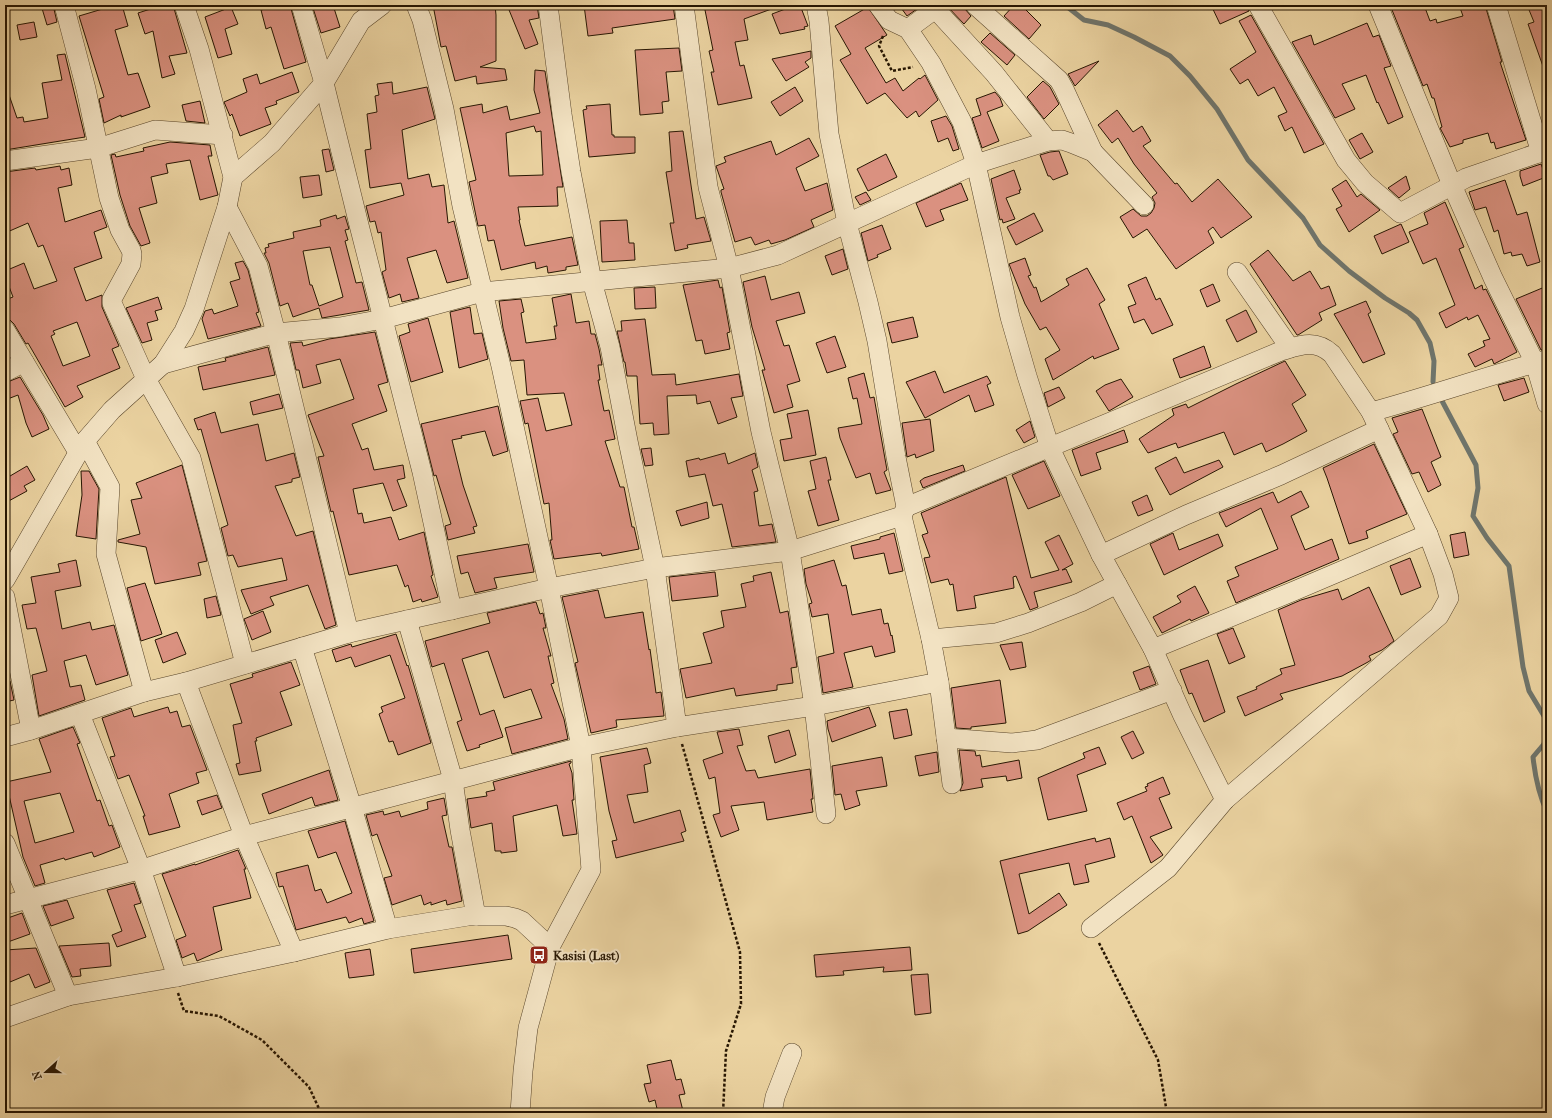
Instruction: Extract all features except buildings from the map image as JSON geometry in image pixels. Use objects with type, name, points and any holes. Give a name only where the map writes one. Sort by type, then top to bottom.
[{"type":"street","points":[[64,5],[86,89],[109,198],[120,230],[131,250],[131,264],[112,299],[112,303],[146,379],[191,458],[245,664]]},
{"type":"street","points":[[5,580],[82,447],[112,410],[163,364],[184,331],[194,309],[227,208],[233,177],[223,134],[199,49],[184,5]]},
{"type":"street","points":[[301,5],[324,83],[358,225],[422,472],[452,610]]},
{"type":"street","points":[[233,177],[272,144],[324,83],[361,21],[382,5]]},
{"type":"street","points":[[416,5],[422,20],[444,108],[462,206],[501,366],[549,588],[581,747],[591,870],[550,947],[528,1028],[520,1113]]},
{"type":"street","points":[[548,5],[563,122],[592,281],[610,347],[655,568],[677,727]]},
{"type":"street","points":[[684,5],[708,186],[729,268],[761,432],[790,551],[814,706],[826,814]]},
{"type":"street","points":[[816,5],[820,28],[829,134],[847,223],[877,341],[904,512],[939,682],[952,784]]},
{"type":"street","points":[[975,5],[1059,80],[1093,152],[1144,205]]},
{"type":"street","points":[[1258,5],[1346,160],[1365,183],[1400,213],[1466,178],[1545,151],[1496,5]]},
{"type":"street","points":[[1378,5],[1452,185],[1493,278],[1541,362],[1547,404]]},
{"type":"street","points":[[908,29],[932,12],[936,11],[939,13],[994,73],[1048,141]]},
{"type":"street","points":[[884,12],[908,29],[931,63],[960,117],[976,164],[1010,317],[1050,448],[1101,555],[1153,650],[1225,800]]},
{"type":"street","points":[[5,161],[98,148],[155,130],[223,134]]},
{"type":"street","points":[[163,364],[276,333],[340,327],[383,319],[482,292],[729,268],[778,255],[976,164],[1048,141],[1062,140],[1093,152]]},
{"type":"street","points":[[227,208],[258,266],[276,333],[349,633]]},
{"type":"street","points":[[1236,272],[1290,348]]},
{"type":"street","points":[[5,330],[24,362],[110,487],[106,546],[107,558],[144,692]]},
{"type":"street","points":[[5,737],[31,730],[144,692],[186,682],[349,633],[549,588],[655,568],[790,551],[904,512],[1050,448],[1290,348],[1310,344],[1325,347],[1332,354],[1375,421],[1428,534],[1444,574],[1449,598],[1439,616],[1225,800],[1168,868],[1091,928]]},
{"type":"street","points":[[5,372],[24,362]]},
{"type":"street","points":[[1101,555],[1186,515],[1281,475],[1375,421],[1432,396],[1484,377],[1541,362]]},
{"type":"street","points":[[1153,650],[1428,534]]},
{"type":"street","points":[[931,640],[996,633],[1028,623],[1117,584]]},
{"type":"street","points":[[5,597],[31,730]]},
{"type":"street","points":[[408,620],[453,780],[460,830],[476,916]]},
{"type":"street","points":[[302,647],[352,807],[388,930]]},
{"type":"street","points":[[186,682],[244,836],[294,952]]},
{"type":"street","points":[[5,905],[29,900],[141,869],[244,836],[581,747],[677,727],[814,706],[939,682]]},
{"type":"street","points":[[946,738],[1012,743],[1037,740],[1172,690]]},
{"type":"street","points":[[80,714],[141,869],[177,977]]},
{"type":"street","points":[[5,843],[68,996]]},
{"type":"street","points":[[5,1018],[68,996],[177,977],[388,930],[476,916],[506,916],[515,918],[522,921],[550,947]]},
{"type":"street","points":[[772,1113],[775,1097],[792,1053]]},
{"type":"path","points":[[884,12],[879,46],[892,71],[931,63]]},
{"type":"path","points":[[677,727],[740,952],[741,1004],[726,1051],[723,1113]]},
{"type":"path","points":[[1091,928],[1158,1060],[1167,1113]]},
{"type":"path","points":[[177,977],[179,998],[184,1011],[219,1016],[262,1040],[309,1087],[321,1113]]},
{"type":"waterway","points":[[1065,5],[1084,20],[1108,25],[1170,56],[1190,76],[1217,109],[1248,160],[1303,218],[1320,245],[1349,271],[1417,320],[1430,343],[1434,361],[1433,382]]},
{"type":"waterway","points":[[1441,399],[1476,465],[1478,488],[1473,516],[1487,538],[1509,566],[1523,667],[1529,691],[1547,721]]},
{"type":"waterway","points":[[1547,731],[1544,744],[1533,757],[1538,785],[1547,812]]},
{"type":"place","name":"Kasisi (Last)","points":[[539,955]]}]
